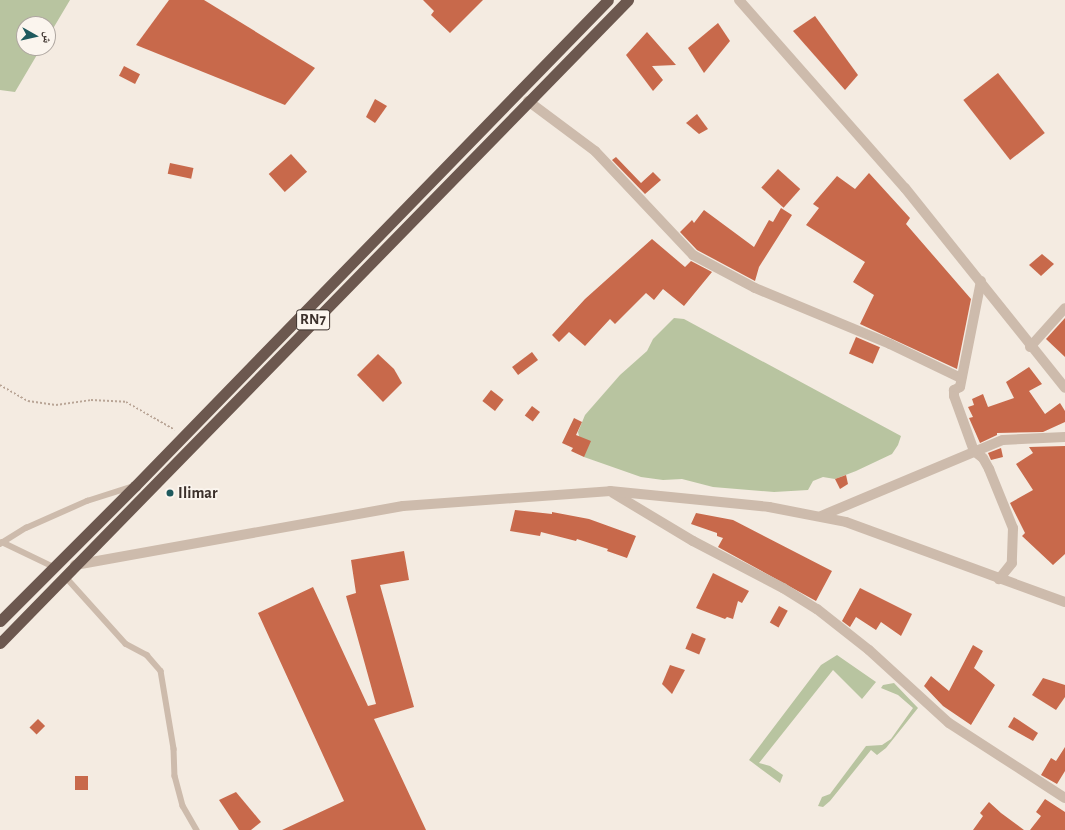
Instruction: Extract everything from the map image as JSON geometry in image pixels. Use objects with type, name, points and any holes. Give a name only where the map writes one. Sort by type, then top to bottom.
[{"type":"highway","name":"RN7","points":[[0,621],[135,486],[183,434],[608,0]]},
{"type":"highway","name":"RN7","points":[[0,643],[628,0]]},
{"type":"street","points":[[738,0],[905,188],[981,281],[1030,347],[1065,388]]},
{"type":"street","points":[[528,101],[595,151],[693,255],[755,288],[890,344],[962,378]]},
{"type":"street","points":[[981,281],[960,388],[954,390],[954,396],[974,451],[982,458],[989,468],[1013,528],[1012,564],[999,579]]},
{"type":"street","points":[[1030,347],[1065,308]]},
{"type":"street","points":[[821,516],[974,451],[1004,440],[1065,437]]},
{"type":"street","points":[[610,491],[693,541],[783,588],[817,609],[869,650],[949,723],[1065,798]]},
{"type":"street","points":[[75,565],[403,506],[610,491],[768,507],[846,522],[1065,602]]},
{"type":"lane","points":[[1,543],[26,528],[87,501],[135,486]]},
{"type":"lane","points":[[1,543],[54,567]]},
{"type":"lane","points":[[65,576],[126,644],[147,656],[161,671],[174,749],[175,776],[183,806],[197,830]]},
{"type":"path","points":[[0,386],[28,401],[56,405],[91,400],[126,402],[183,434]]},
{"type":"green space","points":[[0,0],[70,0],[56,24],[56,16],[16,16],[16,56],[36,56],[15,92],[0,90]]},
{"type":"green space","points":[[674,318],[684,319],[901,436],[898,445],[892,454],[856,471],[835,479],[823,477],[813,481],[808,490],[774,492],[713,487],[682,479],[663,480],[641,477],[584,457],[578,432],[585,415],[620,375],[647,351],[653,339]]},
{"type":"green space","points":[[837,655],[876,682],[862,699],[833,670],[759,763],[770,766],[783,775],[780,783],[749,760],[821,665]]},
{"type":"green space","points":[[894,683],[918,708],[886,748],[877,755],[871,750],[830,801],[823,807],[818,806],[822,797],[830,794],[866,746],[882,745],[891,739],[913,708],[898,695],[881,688],[883,685]]},
{"type":"building","points":[[169,0],[204,0],[315,68],[285,105],[136,45]]},
{"type":"building","points":[[423,0],[483,0],[450,33],[431,15],[434,11]]},
{"type":"building","points":[[815,16],[858,75],[845,90],[793,31]]},
{"type":"building","points":[[718,23],[730,41],[704,73],[688,48]]},
{"type":"building","points":[[647,32],[676,65],[652,66],[663,80],[653,91],[626,55]]},
{"type":"building","points":[[124,66],[140,74],[135,84],[119,76]]},
{"type":"building","points":[[998,73],[1045,133],[1010,160],[963,100]]},
{"type":"building","points":[[375,99],[387,106],[375,123],[366,117]]},
{"type":"building","points":[[697,114],[708,129],[699,134],[686,123]]},
{"type":"building","points":[[291,154],[307,172],[285,192],[269,174]]},
{"type":"building","points":[[616,157],[641,183],[653,172],[661,180],[645,194],[612,160]]},
{"type":"building","points":[[170,163],[193,168],[191,179],[168,174]]},
{"type":"building","points":[[778,169],[800,189],[784,208],[761,188]]},
{"type":"building","points":[[869,173],[910,218],[906,224],[971,299],[957,369],[860,324],[874,295],[853,282],[865,262],[806,225],[819,208],[813,204],[837,176],[855,189]]},
{"type":"building","points":[[781,208],[792,215],[759,267],[755,281],[697,250],[680,232],[692,220],[694,223],[704,210],[754,247],[769,220],[773,222]]},
{"type":"building","points":[[652,239],[685,267],[691,261],[712,272],[684,306],[663,289],[654,300],[646,293],[615,324],[610,319],[585,346],[569,332],[559,342],[552,335],[585,299]]},
{"type":"building","points":[[1042,254],[1054,264],[1041,276],[1029,265]]},
{"type":"building","points":[[1065,318],[1065,357],[1046,339]]},
{"type":"building","points":[[856,337],[880,347],[873,364],[849,354]]},
{"type":"building","points":[[532,352],[538,360],[518,375],[512,367]]},
{"type":"building","points":[[378,354],[394,369],[402,383],[383,402],[357,375]]},
{"type":"building","points":[[1029,367],[1042,384],[1029,391],[1045,414],[1060,403],[1065,411],[1065,422],[1043,432],[997,433],[997,435],[980,443],[969,418],[973,417],[968,407],[974,405],[972,399],[983,394],[988,407],[1014,398],[1006,382]]},
{"type":"building","points":[[491,390],[504,400],[495,411],[482,401]]},
{"type":"building","points":[[532,406],[540,412],[533,422],[525,416]]},
{"type":"building","points":[[574,418],[582,422],[576,435],[591,441],[584,457],[571,451],[573,448],[562,443]]},
{"type":"building","points":[[1065,446],[1065,554],[1053,565],[1022,536],[1025,533],[1010,503],[1033,490],[1016,464],[1033,453],[1029,447]]},
{"type":"building","points":[[1001,448],[1003,457],[991,460],[988,453]]},
{"type":"building","points":[[846,475],[848,484],[840,489],[835,479]]},
{"type":"building","points":[[515,510],[552,514],[552,512],[589,519],[636,536],[627,558],[607,551],[608,549],[577,539],[576,541],[541,532],[540,536],[510,531]]},
{"type":"building","points":[[696,513],[733,520],[832,571],[816,601],[718,547],[723,538],[717,536],[717,533],[691,524]]},
{"type":"building","points":[[404,551],[409,580],[380,585],[414,707],[374,719],[426,830],[282,830],[344,801],[258,613],[313,587],[368,706],[376,704],[346,596],[356,593],[351,560]]},
{"type":"building","points":[[713,573],[749,591],[742,603],[738,601],[733,619],[727,617],[725,619],[696,608]]},
{"type":"building","points":[[860,588],[912,614],[901,636],[881,622],[876,630],[856,617],[850,627],[842,621]]},
{"type":"building","points":[[779,606],[788,611],[779,627],[770,623]]},
{"type":"building","points":[[692,633],[706,639],[699,655],[685,649]]},
{"type":"building","points":[[973,645],[983,651],[974,668],[995,685],[971,725],[943,706],[924,686],[931,676],[949,691]]},
{"type":"building","points":[[670,665],[685,670],[672,694],[662,684]]},
{"type":"building","points":[[1043,678],[1065,685],[1065,697],[1056,710],[1032,695]]},
{"type":"building","points":[[1014,717],[1038,733],[1033,741],[1008,727]]},
{"type":"building","points":[[38,719],[45,726],[37,735],[30,727]]},
{"type":"building","points":[[1065,747],[1065,771],[1057,784],[1041,775],[1051,758],[1056,761]]},
{"type":"building","points":[[75,776],[88,776],[88,790],[75,790]]},
{"type":"building","points":[[236,792],[261,822],[251,830],[239,830],[219,800]]},
{"type":"building","points":[[1045,799],[1065,812],[1065,830],[1030,830],[1041,816],[1036,812]]},
{"type":"building","points":[[989,802],[1024,830],[973,830],[983,816],[980,813]]},
{"type":"place","name":"Ilimar","points":[[170,493]]}]
